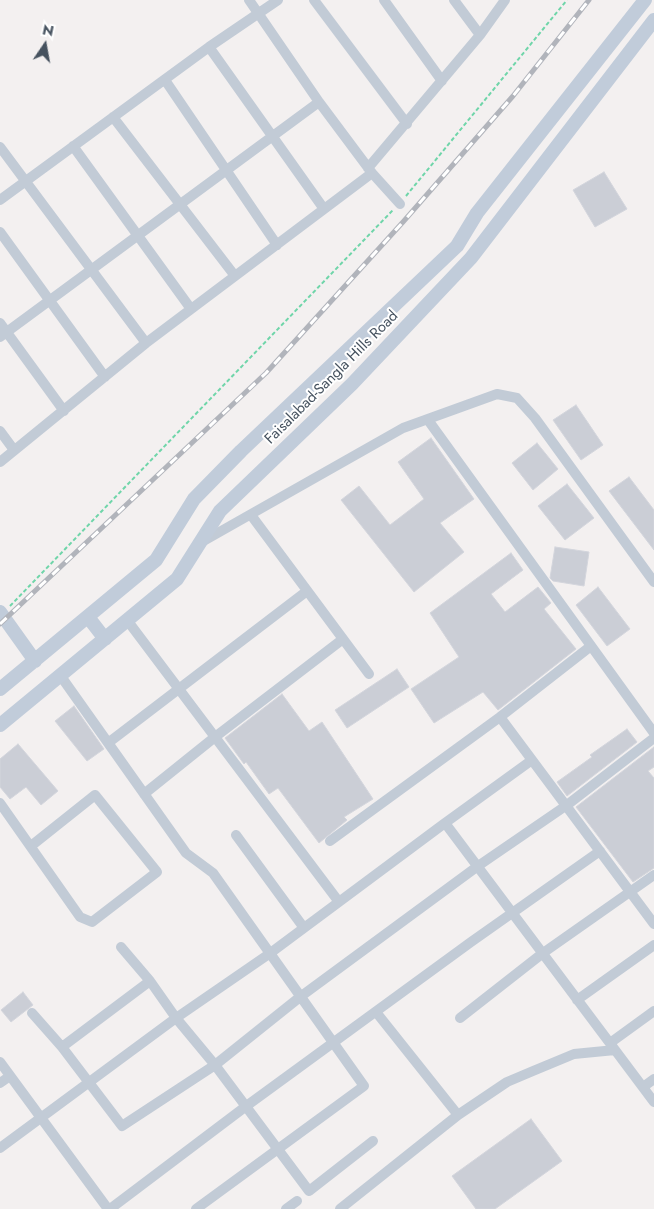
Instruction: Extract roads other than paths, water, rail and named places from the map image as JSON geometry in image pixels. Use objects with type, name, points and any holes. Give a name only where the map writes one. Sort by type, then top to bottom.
[{"type":"main road","name":"Faisalabad-Sangla Hills Road","points":[[0,690],[156,560],[194,498],[457,246],[477,213],[645,0]]},
{"type":"main road","name":"Faisalabad-Sangla Hills Road","points":[[0,725],[177,580],[220,511],[352,384],[471,258],[654,20]]},
{"type":"main road","points":[[1,613],[35,661]]},
{"type":"main road","points":[[88,617],[105,639]]},
{"type":"street","points":[[249,0],[319,102],[370,171],[400,204]]},
{"type":"street","points":[[0,200],[210,47],[278,0]]},
{"type":"street","points":[[314,0],[407,124]]},
{"type":"street","points":[[384,0],[442,81]]},
{"type":"street","points":[[454,0],[480,35]]},
{"type":"street","points":[[0,462],[146,343],[324,209],[370,171],[480,35],[504,0]]},
{"type":"street","points":[[210,47],[324,209]]},
{"type":"street","points":[[165,80],[277,245]]},
{"type":"street","points":[[4,334],[319,102]]},
{"type":"street","points":[[114,117],[235,276]]},
{"type":"street","points":[[73,146],[191,310]]},
{"type":"street","points":[[0,147],[146,343]]},
{"type":"street","points":[[0,232],[104,377]]},
{"type":"street","points":[[0,323],[4,334],[64,411]]},
{"type":"street","points":[[200,544],[403,428],[497,394],[517,398],[535,418],[654,582]]},
{"type":"street","points":[[428,420],[654,733]]},
{"type":"street","points":[[0,431],[14,450]]},
{"type":"street","points":[[251,515],[369,674]]},
{"type":"street","points":[[108,743],[307,591]]},
{"type":"street","points":[[127,620],[339,902]]},
{"type":"street","points":[[144,794],[343,639]]},
{"type":"street","points":[[330,841],[500,717],[591,646]]},
{"type":"street","points":[[60,676],[186,853],[213,873],[364,1086],[196,1209]]},
{"type":"street","points":[[500,717],[654,924]]},
{"type":"street","points":[[32,1013],[62,1047],[122,1126],[215,1065],[300,997],[478,866],[567,805],[654,738]]},
{"type":"street","points":[[0,1148],[176,1018],[269,954],[532,760]]},
{"type":"street","points":[[0,803],[80,917],[92,922],[158,872],[95,795],[31,846]]},
{"type":"street","points":[[445,823],[654,1102]]},
{"type":"street","points":[[236,835],[304,928]]},
{"type":"street","points":[[0,1062],[109,1209],[245,1106],[512,912],[600,851]]},
{"type":"street","points":[[460,1018],[543,954],[654,874]]},
{"type":"street","points":[[577,1000],[654,945]]},
{"type":"street","points":[[121,947],[215,1065],[309,1191],[373,1141]]},
{"type":"street","points":[[62,1047],[150,981]]},
{"type":"street","points":[[340,1209],[458,1115],[507,1082],[574,1054],[612,1046],[654,1011]]},
{"type":"street","points":[[376,1012],[458,1115]]},
{"type":"street","points":[[0,1083],[10,1076]]},
{"type":"street","points":[[643,1087],[654,1079]]},
{"type":"street","points":[[286,1209],[297,1201]]},
{"type":"railway","points":[[0,624],[266,373],[403,222],[513,96],[589,0]]}]
